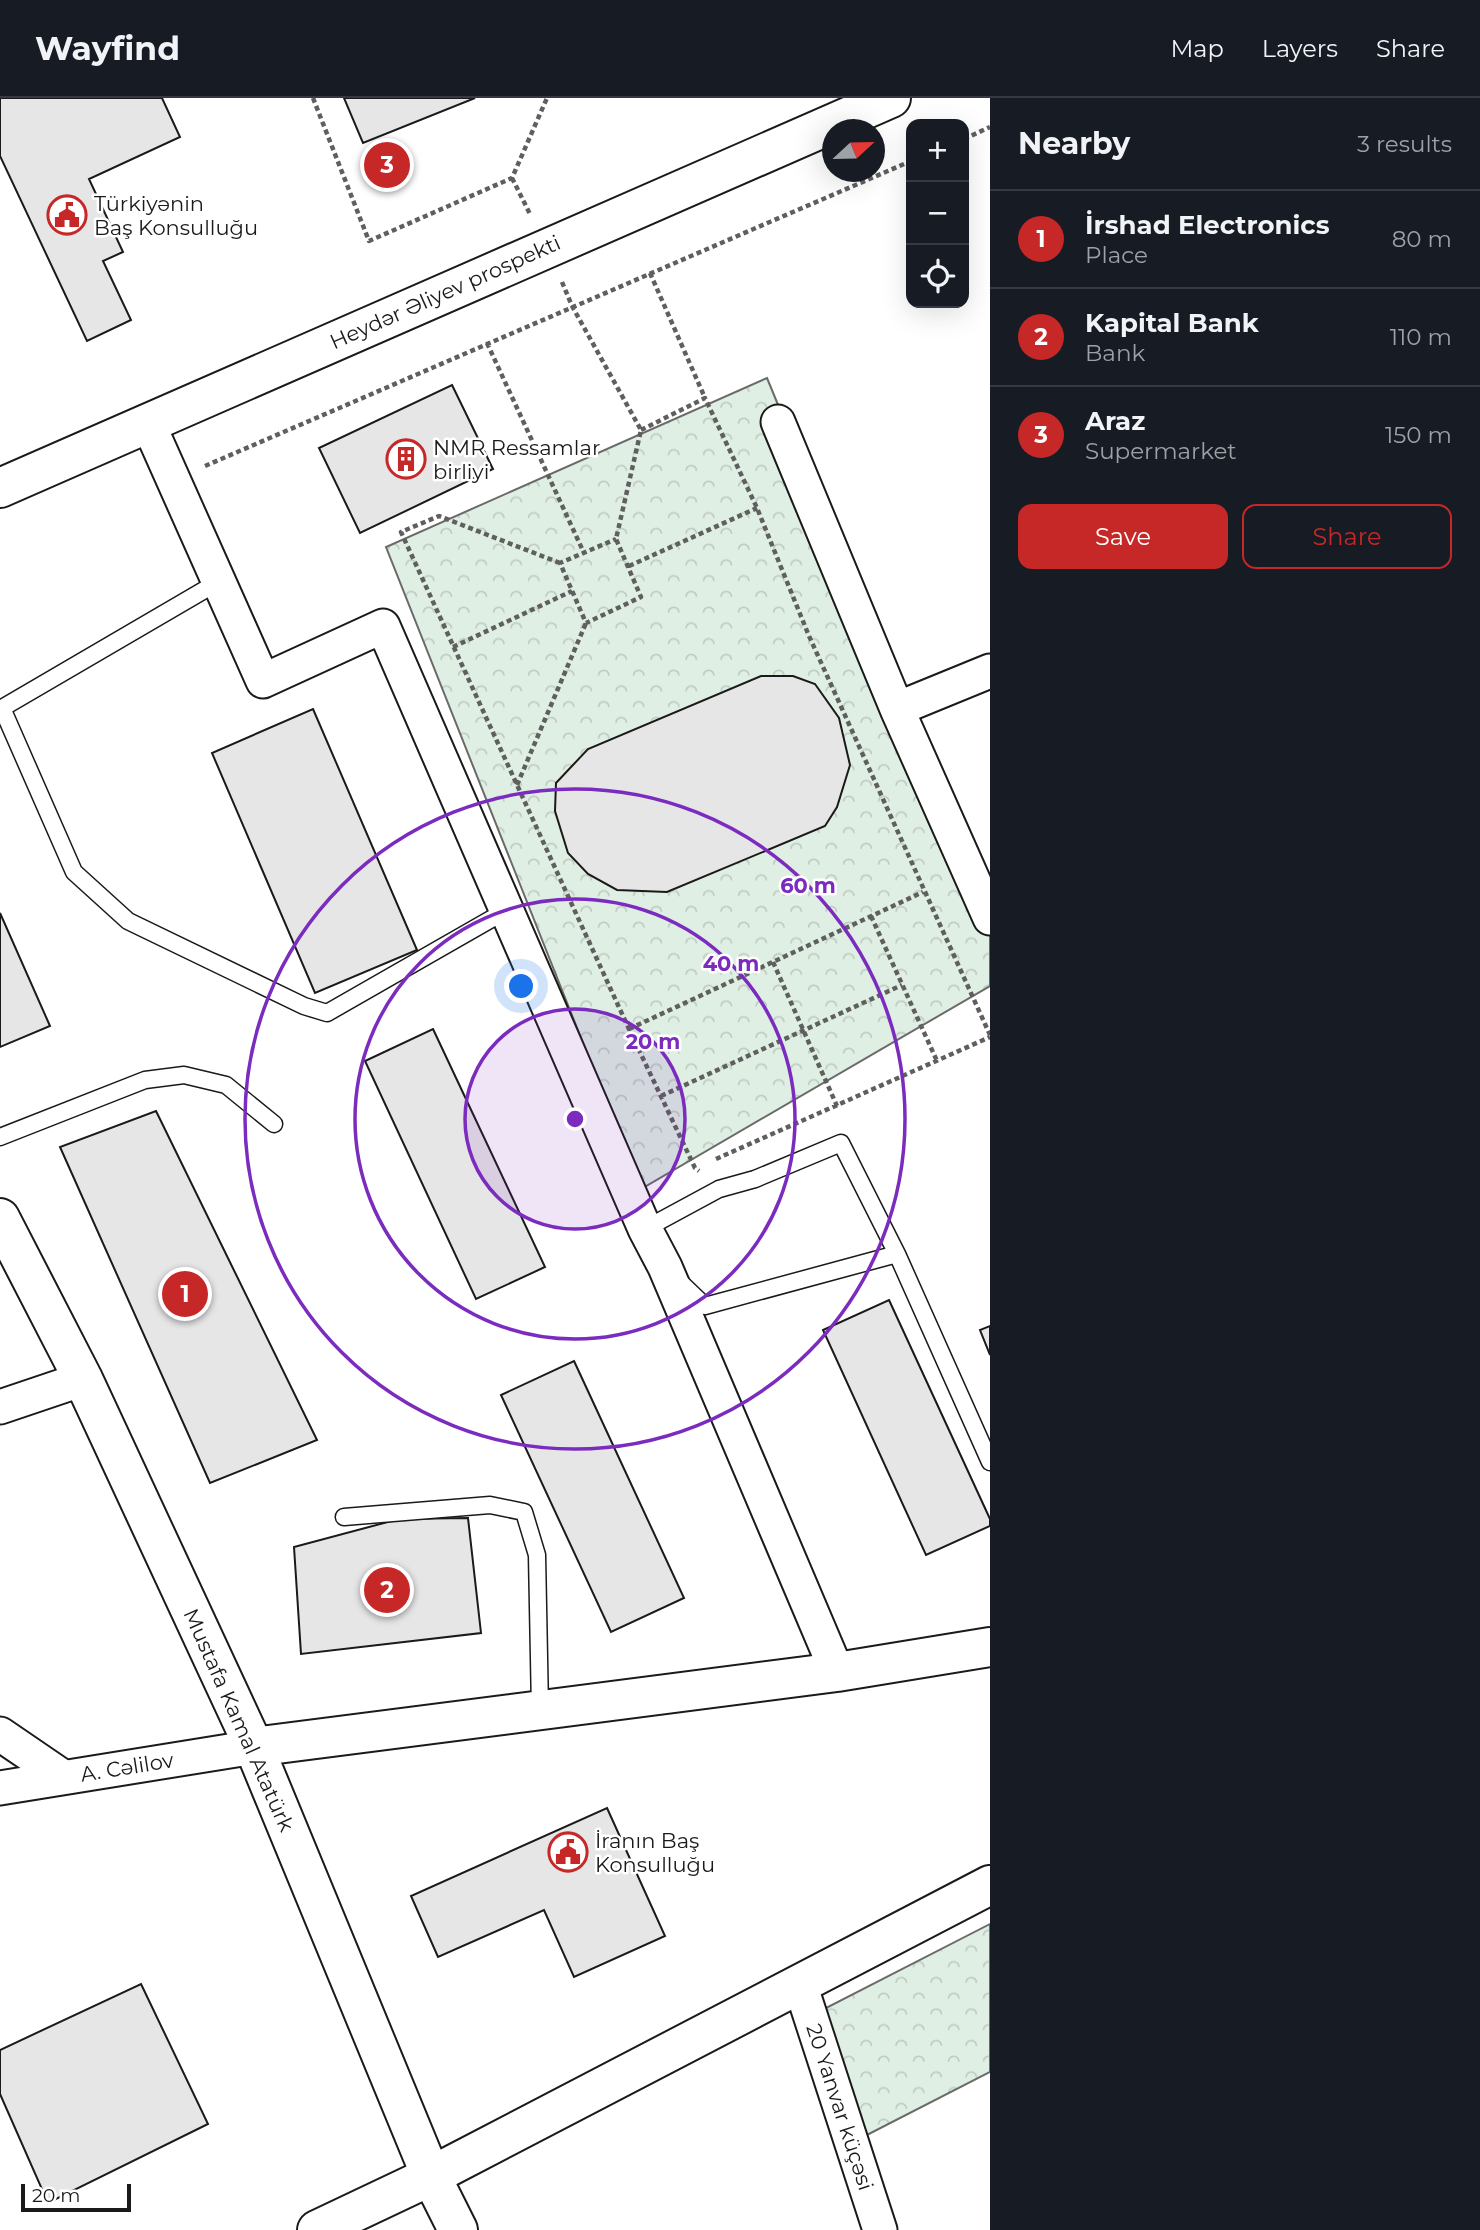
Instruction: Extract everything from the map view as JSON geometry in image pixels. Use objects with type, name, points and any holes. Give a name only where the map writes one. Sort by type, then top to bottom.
[{"type":"main road","name":"Heydər Əliyev prospekti","points":[[0,488],[891,98]]},
{"type":"main road","name":"Mustafa Kamal Atatürk","points":[[0,1218],[83,1379],[254,1748],[431,2176],[458,2230]]},
{"type":"main road","points":[[254,1748],[837,1672],[990,1647]]},
{"type":"main road","points":[[317,2230],[431,2176],[990,1885]]},
{"type":"street","points":[[778,422],[897,709],[990,918]]},
{"type":"street","points":[[148,423],[263,681],[383,626],[645,1229],[664,1267],[837,1672]]},
{"type":"street","points":[[897,709],[990,671]]},
{"type":"street","points":[[0,1407],[83,1379]]},
{"type":"street","points":[[0,1734],[63,1777]]},
{"type":"street","name":"A. Cəlilov","points":[[0,1788],[254,1748]]},
{"type":"street","name":"20 Yanvar küçəsi","points":[[800,1984],[880,2230]]},
{"type":"lane","points":[[219,582],[2,708],[74,872],[128,921],[304,1006],[327,1013],[507,910]]},
{"type":"lane","points":[[0,1137],[145,1080],[184,1075],[226,1085],[274,1124]]},
{"type":"lane","points":[[645,1229],[719,1189],[755,1179],[841,1143],[897,1254],[990,1462]]},
{"type":"lane","points":[[664,1267],[705,1306],[897,1254]]},
{"type":"lane","points":[[344,1517],[490,1505],[524,1512],[537,1555],[540,1709]]},
{"type":"path","points":[[313,98],[369,241],[512,178],[547,98]]},
{"type":"path","points":[[969,137],[990,127]]},
{"type":"path","points":[[173,480],[906,163]]},
{"type":"path","points":[[517,785],[586,624],[641,597],[616,539],[641,430],[572,306],[547,248]]},
{"type":"path","points":[[650,273],[757,508],[809,636],[923,892],[990,1036],[695,1168]]},
{"type":"path","points":[[487,344],[584,553]]},
{"type":"path","points":[[641,430],[705,398]]},
{"type":"path","points":[[629,566],[757,508]]},
{"type":"path","points":[[616,539],[560,563],[439,516],[401,532],[695,1168],[719,1189]]},
{"type":"path","points":[[560,563],[586,624]]},
{"type":"path","points":[[453,647],[572,591]]},
{"type":"path","points":[[629,1029],[923,892]]},
{"type":"path","points":[[871,916],[937,1060]]},
{"type":"path","points":[[773,962],[837,1106]]},
{"type":"path","points":[[661,1096],[902,985]]},
{"type":"green space","points":[[767,378],[990,920],[990,986],[641,1189],[386,547]]},
{"type":"green space","points":[[990,1924],[990,2072],[863,2137],[824,2009]]},
{"type":"building","name":"Türkiyənin Baş Konsulluğu","points":[[0,98],[162,98],[180,137],[89,179],[123,252],[103,261],[131,320],[87,341],[0,156]]},
{"type":"building","points":[[344,98],[475,98],[363,143]]},
{"type":"building","name":"NMR Ressamlar birliyi","points":[[452,385],[493,469],[360,533],[319,448]]},
{"type":"building","points":[[761,676],[793,676],[815,684],[839,718],[850,765],[837,807],[825,826],[667,892],[617,890],[588,874],[568,853],[555,811],[556,783],[588,749]]},
{"type":"building","points":[[313,709],[417,950],[315,993],[212,753]]},
{"type":"building","points":[[0,913],[50,1026],[0,1047]]},
{"type":"building","points":[[433,1029],[545,1267],[476,1299],[365,1061]]},
{"type":"building","points":[[156,1111],[317,1440],[210,1483],[60,1147]]},
{"type":"building","points":[[889,1300],[990,1519],[990,1526],[926,1555],[823,1330]]},
{"type":"building","points":[[990,1326],[990,1355],[980,1330]]},
{"type":"building","points":[[574,1361],[684,1598],[611,1632],[501,1395]]},
{"type":"building","points":[[468,1518],[481,1633],[301,1654],[294,1547],[399,1519]]},
{"type":"building","name":"İranın Baş Konsulluğu","points":[[607,1808],[665,1936],[574,1977],[544,1910],[438,1957],[411,1896]]},
{"type":"building","points":[[141,1984],[208,2124],[48,2203],[0,2094],[0,2050]]},
{"type":"place","name":"Araz","points":[[387,165]]},
{"type":"place","name":"Türkiyənin Baş Konsulluğu","points":[[67,215]]},
{"type":"place","name":"NMR Ressamlar birliyi","points":[[406,459]]},
{"type":"place","name":"İrshad Electronics","points":[[185,1294]]},
{"type":"place","name":"Kapital Bank","points":[[387,1590]]},
{"type":"place","name":"İranın Baş Konsulluğu","points":[[568,1852]]}]
